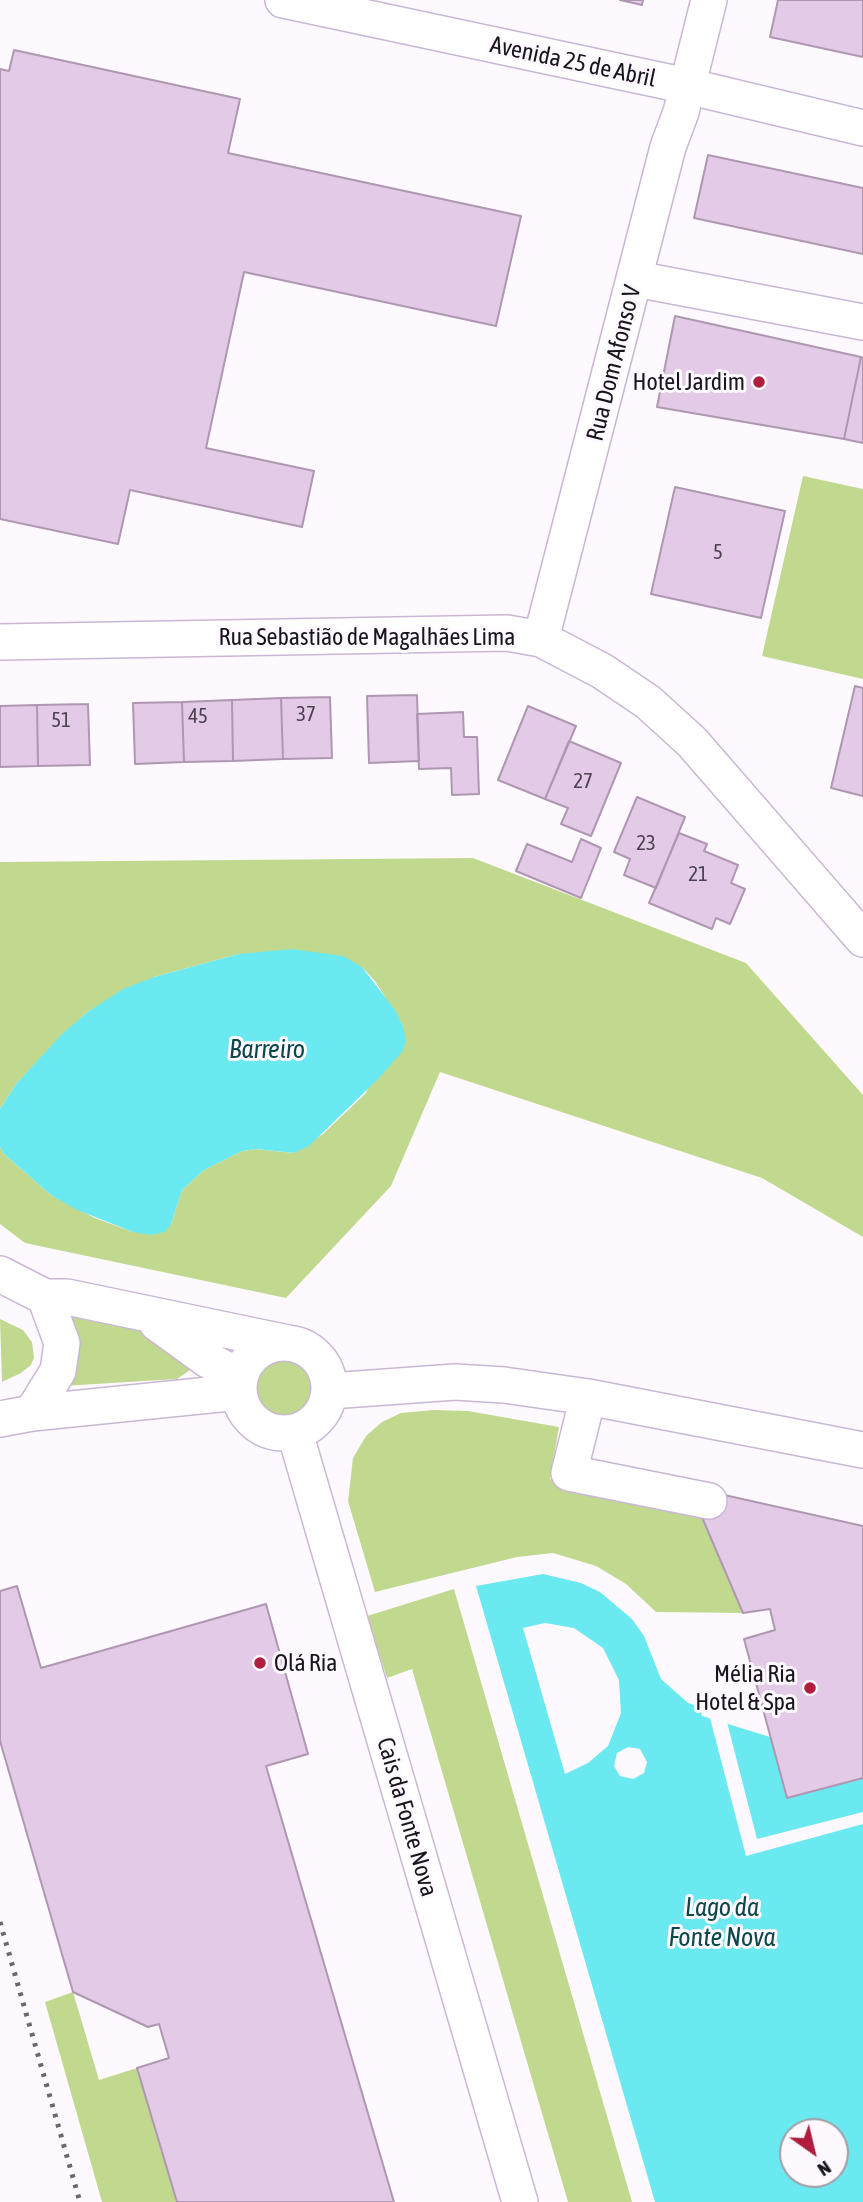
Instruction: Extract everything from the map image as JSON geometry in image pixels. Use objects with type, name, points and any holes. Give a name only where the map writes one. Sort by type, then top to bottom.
[{"type":"street","name":"Avenida 25 de Abril","points":[[282,0],[687,86],[863,128]]},
{"type":"street","name":"Rua Dom Afonso V","points":[[541,639],[668,147],[709,0]]},
{"type":"street","points":[[636,279],[863,322]]},
{"type":"street","name":"Rua Sebastião de Magalhães Lima","points":[[0,642],[507,633],[541,639],[603,671],[648,702],[692,742],[863,939]]},
{"type":"street","points":[[0,1274],[45,1297],[67,1297],[145,1315],[288,1343],[302,1346],[323,1364],[330,1391],[319,1418],[309,1427],[295,1433],[269,1432],[257,1426],[242,1405],[239,1385],[253,1355],[263,1348],[288,1343]]},
{"type":"street","points":[[16,1416],[58,1371],[62,1343],[45,1297]]},
{"type":"street","points":[[145,1315],[187,1342],[239,1385]]},
{"type":"street","points":[[330,1391],[455,1381],[588,1397],[863,1450]]},
{"type":"street","points":[[16,1416],[239,1385]]},
{"type":"street","points":[[588,1397],[569,1473],[709,1501]]},
{"type":"street","name":"Cais da Fonte Nova","points":[[295,1433],[520,2202]]},
{"type":"green space","points":[[803,476],[863,489],[863,679],[762,656]]},
{"type":"green space","points":[[473,858],[746,963],[863,1095],[863,1237],[762,1178],[440,1072],[391,1186],[286,1298],[25,1243],[0,1224],[0,1146],[3,1153],[51,1195],[95,1218],[133,1232],[171,1224],[182,1190],[204,1170],[242,1151],[256,1149],[294,1153],[323,1134],[365,1094],[403,1026],[375,981],[362,967],[239,954],[154,977],[89,1011],[62,1035],[16,1084],[0,1109],[0,862]]},
{"type":"green space","points":[[65,1314],[131,1326],[166,1342],[188,1358],[190,1370],[177,1379],[63,1386]]},
{"type":"green space","points":[[0,1319],[23,1330],[32,1342],[34,1358],[31,1365],[21,1373],[2,1382]]},
{"type":"green space","points":[[278,1358],[290,1358],[306,1366],[312,1376],[312,1400],[306,1410],[290,1418],[278,1418],[262,1410],[254,1394],[254,1382],[262,1366]]},
{"type":"green space","points":[[468,1411],[559,1427],[550,1479],[698,1508],[743,1613],[656,1612],[626,1584],[596,1566],[553,1553],[517,1557],[375,1592],[348,1501],[353,1458],[366,1436],[382,1422],[401,1413]]},
{"type":"green space","points":[[454,1589],[632,2202],[568,2202],[412,1669],[387,1678],[367,1616]]},
{"type":"green space","points":[[73,1992],[99,2080],[137,2068],[177,2202],[102,2202],[45,2002]]},
{"type":"water","name":"Barreiro","points":[[292,949],[343,956],[362,967],[395,1010],[403,1026],[406,1041],[402,1052],[378,1079],[309,1146],[294,1153],[256,1149],[242,1151],[204,1170],[182,1190],[171,1224],[165,1232],[150,1235],[133,1232],[75,1209],[51,1195],[3,1153],[0,1146],[0,1109],[16,1084],[62,1034],[89,1011],[123,989],[154,977],[239,954]]},
{"type":"water","name":"Lago da Fonte Nova","points":[[543,1574],[581,1583],[600,1592],[632,1619],[644,1636],[661,1679],[688,1703],[700,1707],[702,1716],[770,1737],[787,1798],[863,1778],[863,2202],[655,2202],[476,1586]],"holes":[[[545,1623],[574,1628],[603,1648],[619,1680],[621,1713],[608,1746],[588,1763],[565,1774],[523,1628]],[[628,1747],[640,1749],[647,1762],[644,1773],[633,1779],[620,1776],[614,1766],[617,1753]]]},
{"type":"pier","points":[[710,1718],[727,1722],[757,1839],[863,1812],[863,1824],[746,1856]]},
{"type":"building","points":[[620,0],[643,0],[642,5]]},
{"type":"building","points":[[778,0],[863,0],[863,57],[770,37]]},
{"type":"building","points":[[14,50],[240,99],[228,153],[521,216],[496,326],[244,272],[206,448],[314,471],[302,527],[130,490],[118,544],[0,519],[0,69],[9,71]]},
{"type":"building","points":[[708,155],[863,188],[863,254],[694,218]]},
{"type":"building","name":"Hotel Jardim","points":[[675,316],[861,357],[844,439],[657,407]]},
{"type":"building","points":[[861,357],[863,358],[863,443],[844,439]]},
{"type":"building","points":[[675,487],[785,511],[761,618],[651,594]]},
{"type":"building","points":[[855,686],[863,688],[863,796],[831,788]]},
{"type":"building","points":[[417,695],[419,761],[369,763],[367,696]]},
{"type":"building","points":[[330,697],[332,758],[283,759],[281,698]]},
{"type":"building","points":[[281,698],[283,759],[233,761],[232,700]]},
{"type":"building","points":[[232,700],[233,761],[184,762],[182,702]]},
{"type":"building","points":[[182,702],[184,762],[135,764],[133,703]]},
{"type":"building","points":[[88,704],[90,765],[38,766],[37,705]]},
{"type":"building","points":[[37,705],[38,766],[0,767],[0,706]]},
{"type":"building","points":[[528,706],[576,726],[545,799],[498,780]]},
{"type":"building","points":[[463,712],[464,737],[477,737],[479,794],[452,795],[451,768],[419,769],[417,714]]},
{"type":"building","points":[[569,741],[621,763],[591,836],[561,824],[568,808],[545,799]]},
{"type":"building","points":[[637,797],[685,817],[656,888],[624,875],[630,859],[614,852]]},
{"type":"building","points":[[679,833],[707,844],[704,851],[738,865],[731,883],[745,889],[730,924],[716,918],[712,929],[649,903]]},
{"type":"building","points":[[581,839],[601,848],[581,898],[516,871],[527,844],[572,862]]},
{"type":"building","name":"Mélia Ria Hotel & Spa","points":[[711,1492],[863,1526],[863,1778],[787,1798],[744,1639],[775,1630],[770,1609],[743,1613],[698,1508]]},
{"type":"building","points":[[17,1586],[41,1668],[266,1604],[308,1754],[266,1766],[394,2202],[177,2202],[137,2068],[169,2058],[159,2024],[148,2027],[73,1992],[0,1741],[0,1591]]},
{"type":"railway","points":[[0,1922],[80,2202]]},
{"type":"place","name":"Hotel Jardim","points":[[759,382]]},
{"type":"place","name":"Olá Ria","points":[[260,1663]]},
{"type":"place","name":"Mélia Ria Hotel & Spa","points":[[810,1688]]}]
